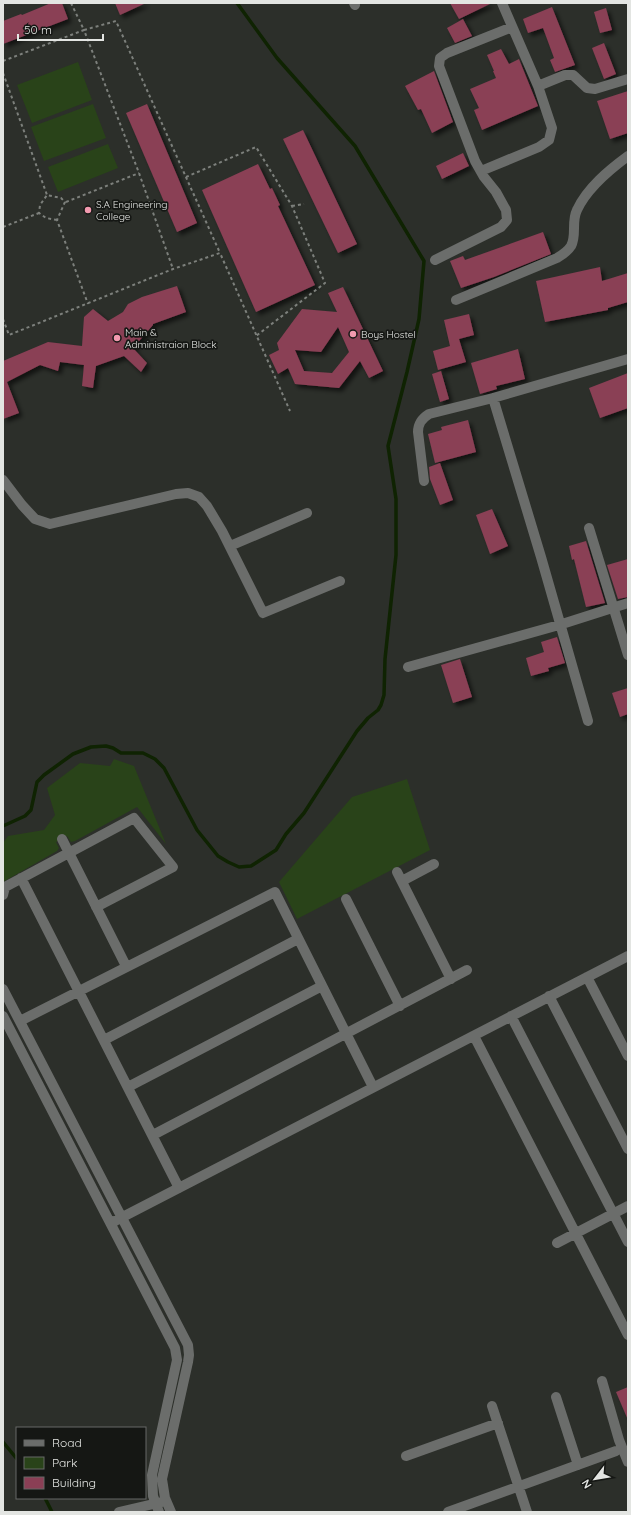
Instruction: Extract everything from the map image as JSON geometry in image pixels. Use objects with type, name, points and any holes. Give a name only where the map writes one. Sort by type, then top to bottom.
[{"type":"street","points":[[481,171],[539,147],[549,140],[552,128],[538,86],[502,3]]},
{"type":"street","points":[[435,260],[501,227],[507,220],[506,210],[475,161],[439,66],[440,58],[446,53],[512,27]]},
{"type":"street","points":[[538,86],[565,75],[573,75],[587,88],[594,89],[628,80]]},
{"type":"street","points":[[456,300],[557,258],[565,253],[574,239],[573,222],[577,209],[587,193],[611,168],[628,156]]},
{"type":"street","points":[[424,481],[418,426],[423,418],[429,414],[493,398],[628,359]]},
{"type":"street","points":[[493,398],[588,721]]},
{"type":"street","points":[[3,480],[35,519],[50,524],[176,494],[188,493],[199,497],[222,531],[263,613],[340,581]]},
{"type":"street","points":[[230,546],[307,513]]},
{"type":"street","points":[[589,528],[628,655]]},
{"type":"street","points":[[408,667],[559,625],[628,603]]},
{"type":"street","points":[[3,895],[5,887],[134,818],[173,867],[96,907]]},
{"type":"street","points":[[62,839],[126,966]]},
{"type":"street","points":[[434,864],[400,876],[451,979]]},
{"type":"street","points":[[21,878],[180,1188]]},
{"type":"street","points":[[20,1020],[274,892],[373,1087]]},
{"type":"street","points":[[346,899],[400,1006]]},
{"type":"street","points":[[104,1040],[298,939]]},
{"type":"street","points":[[111,1223],[549,996],[627,958]]},
{"type":"street","points":[[153,1135],[467,970]]},
{"type":"street","points":[[587,977],[628,1056]]},
{"type":"street","points":[[128,1087],[322,986]]},
{"type":"street","points":[[3,989],[189,1349],[188,1362],[163,1473],[163,1488],[171,1512]]},
{"type":"street","points":[[549,996],[628,1149]]},
{"type":"street","points":[[3,1016],[170,1335],[177,1354],[153,1466],[152,1485],[157,1508]]},
{"type":"street","points":[[511,1016],[628,1242]]},
{"type":"street","points":[[474,1036],[628,1335]]},
{"type":"street","points":[[558,1243],[628,1206]]},
{"type":"street","points":[[602,1381],[619,1440],[628,1462]]},
{"type":"street","points":[[556,1397],[578,1465]]},
{"type":"street","points":[[492,1406],[527,1512]]},
{"type":"street","points":[[406,1456],[498,1423]]},
{"type":"street","points":[[448,1512],[616,1451]]},
{"type":"street","points":[[119,1512],[157,1508],[167,1501]]},
{"type":"path","points":[[71,3],[84,30],[139,173],[173,269]]},
{"type":"path","points":[[3,61],[84,30],[116,21],[290,411]]},
{"type":"path","points":[[3,73],[47,195]]},
{"type":"path","points":[[186,177],[256,147],[292,206],[325,283],[256,336]]},
{"type":"path","points":[[88,304],[57,220],[65,202],[139,173]]},
{"type":"path","points":[[47,195],[61,198],[65,202]]},
{"type":"path","points":[[39,213],[40,205],[47,195]]},
{"type":"path","points":[[292,206],[304,204]]},
{"type":"path","points":[[39,213],[46,218],[57,220]]},
{"type":"path","points":[[3,227],[39,213]]},
{"type":"path","points":[[3,320],[9,335],[173,269],[220,253]]},
{"type":"green space","points":[[78,62],[92,100],[32,123],[17,85]]},
{"type":"green space","points":[[93,104],[106,138],[44,161],[31,127]]},
{"type":"green space","points":[[108,144],[118,168],[58,192],[48,167]]},
{"type":"green space","points":[[114,759],[134,766],[166,844],[137,807],[75,841],[71,842],[67,836],[56,842],[59,848],[57,851],[3,882],[3,843],[8,836],[44,830],[55,815],[47,788],[80,763],[110,766]]},
{"type":"green space","points":[[407,779],[430,850],[297,919],[279,882],[352,797]]},
{"type":"building","points":[[51,3],[62,3],[68,19],[3,44],[3,21]]},
{"type":"building","points":[[115,3],[146,3],[120,15]]},
{"type":"building","points":[[450,3],[492,3],[459,19]]},
{"type":"building","points":[[552,7],[575,65],[555,72],[550,60],[554,58],[543,28],[528,33],[523,19]]},
{"type":"building","points":[[606,8],[612,30],[600,33],[594,12]]},
{"type":"building","points":[[463,19],[472,36],[455,43],[447,28]]},
{"type":"building","points":[[604,43],[616,74],[604,79],[592,48]]},
{"type":"building","points":[[501,49],[509,64],[519,59],[538,106],[482,130],[474,110],[479,108],[470,89],[496,78],[487,55]]},
{"type":"building","points":[[434,71],[453,122],[432,133],[421,109],[418,110],[405,86]]},
{"type":"building","points":[[628,91],[628,133],[610,139],[597,101]]},
{"type":"building","points":[[147,104],[197,223],[177,232],[126,113]]},
{"type":"building","points":[[303,130],[357,244],[338,253],[283,139]]},
{"type":"building","points":[[463,153],[469,166],[442,179],[436,166]]},
{"type":"building","points":[[258,164],[270,189],[272,188],[280,205],[278,206],[315,285],[256,312],[202,190]]},
{"type":"building","points":[[543,232],[551,254],[494,277],[461,288],[450,261],[463,256],[465,260]]},
{"type":"building","points":[[600,267],[602,281],[628,273],[628,302],[608,308],[608,310],[545,322],[536,281]]},
{"type":"building","name":"Main & Administraion Block","points":[[177,286],[186,312],[153,324],[133,348],[147,363],[141,372],[124,356],[96,366],[93,388],[82,386],[84,365],[60,362],[58,371],[40,365],[7,382],[19,413],[3,419],[3,361],[48,342],[82,346],[84,317],[93,309],[108,321],[123,312],[128,304],[142,297]]},
{"type":"building","name":"Boys Hostel","points":[[343,287],[383,371],[369,378],[360,361],[339,388],[295,384],[288,368],[278,374],[269,355],[279,350],[277,343],[302,309],[337,312],[328,293]],"holes":[[[338,327],[349,352],[332,373],[304,371],[295,350],[321,352]]]},
{"type":"building","points":[[469,314],[474,335],[459,339],[466,362],[438,370],[433,351],[450,346],[444,320]]},
{"type":"building","points":[[518,349],[525,379],[496,386],[497,389],[480,394],[471,363]]},
{"type":"building","points":[[441,371],[449,399],[440,402],[432,374]]},
{"type":"building","points":[[628,373],[628,408],[600,418],[589,388]]},
{"type":"building","points":[[468,420],[476,452],[435,463],[428,434],[442,430],[441,427]]},
{"type":"building","points":[[440,463],[453,500],[440,505],[430,479],[429,467]]},
{"type":"building","points":[[492,509],[508,546],[490,554],[476,515]]},
{"type":"building","points":[[586,541],[605,603],[586,607],[574,559],[572,560],[569,546]]},
{"type":"building","points":[[628,559],[628,597],[618,599],[607,565]]},
{"type":"building","points":[[557,637],[565,663],[548,668],[549,671],[531,676],[526,658],[544,652],[541,642]]},
{"type":"building","points":[[460,659],[472,697],[453,703],[441,665]]},
{"type":"building","points":[[628,688],[628,714],[620,717],[612,693]]},
{"type":"building","points":[[628,1387],[628,1420],[616,1392]]},
{"type":"waterway","points":[[3,826],[25,816],[31,810],[37,782],[44,775],[73,754],[91,747],[106,746],[121,753],[143,753],[155,759],[164,768],[197,830],[218,856],[239,867],[251,866],[276,850],[286,834],[304,813],[357,731],[368,718],[378,710],[384,695],[385,659],[396,555],[396,499],[388,446],[419,319],[424,261],[355,146],[277,58],[237,3]]},
{"type":"waterway","points":[[3,1442],[16,1458]]},
{"type":"waterway","points":[[46,1499],[52,1512]]},
{"type":"place","name":"S.A Engineering College","points":[[88,210]]},
{"type":"place","name":"Boys Hostel","points":[[353,334]]},
{"type":"place","name":"Main & Administraion Block","points":[[117,338]]}]
